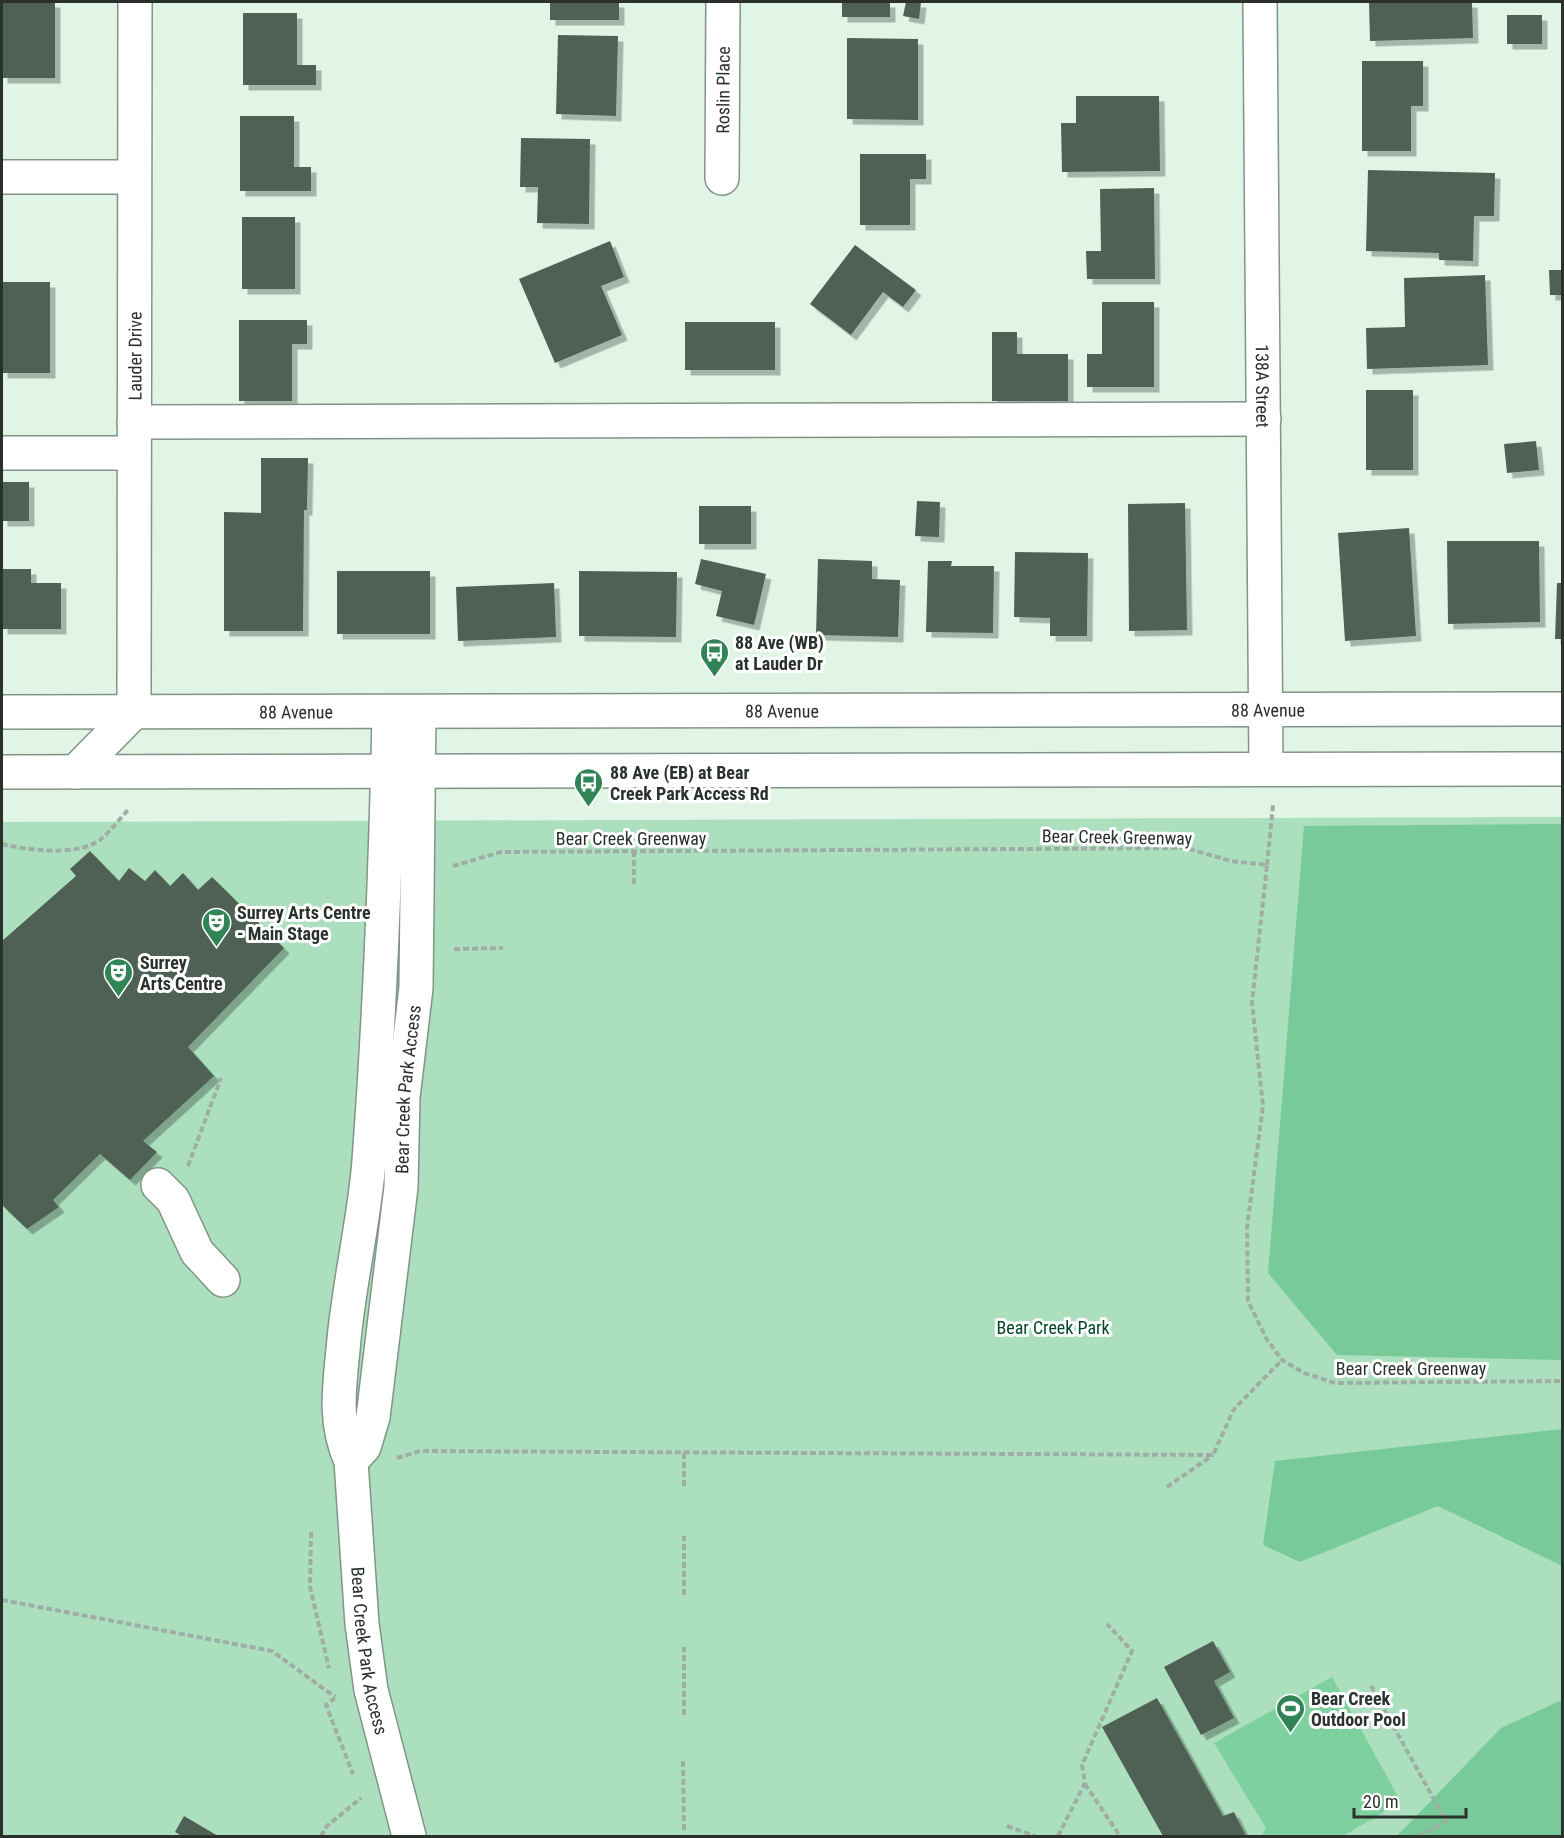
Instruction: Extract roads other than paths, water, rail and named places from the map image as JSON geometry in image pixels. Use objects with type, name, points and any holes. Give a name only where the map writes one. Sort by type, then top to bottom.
[{"type":"main road","name":"Lauder Drive","points":[[134,712],[135,2]]},
{"type":"main road","name":"Roslin Place","points":[[722,177],[723,2]]},
{"type":"main road","name":"138A Street","points":[[1260,2],[1266,769]]},
{"type":"main road","points":[[2,177],[134,177]]},
{"type":"main road","points":[[2,453],[134,437],[1264,419]]},
{"type":"main road","name":"88 Avenue","points":[[2,712],[1563,709]]},
{"type":"main road","points":[[75,772],[134,712]]},
{"type":"main road","name":"Bear Creek Park Access","points":[[404,712],[404,771],[385,908],[369,1164],[347,1297],[338,1409],[343,1442],[351,1461],[362,1624],[371,1690],[409,1836]]},
{"type":"main road","points":[[2,772],[1563,769]]},
{"type":"main road","points":[[172,1181],[172,1200],[197,1252],[223,1280]]},
{"type":"place","name":"88 Ave (WB) at Lauder Dr","points":[[714,678]]},
{"type":"place","name":"88 Ave (EB) at Bear Creek Park Access Rd","points":[[589,808]]},
{"type":"place","name":"Surrey Arts Centre - Main Stage","points":[[216,948]]},
{"type":"place","name":"Surrey Arts Centre","points":[[119,998]]},
{"type":"place","name":"Bear Creek Outdoor Pool","points":[[1290,1734]]},
{"type":"park label","name":"Bear Creek Park","points":[[1053,1327]]}]
